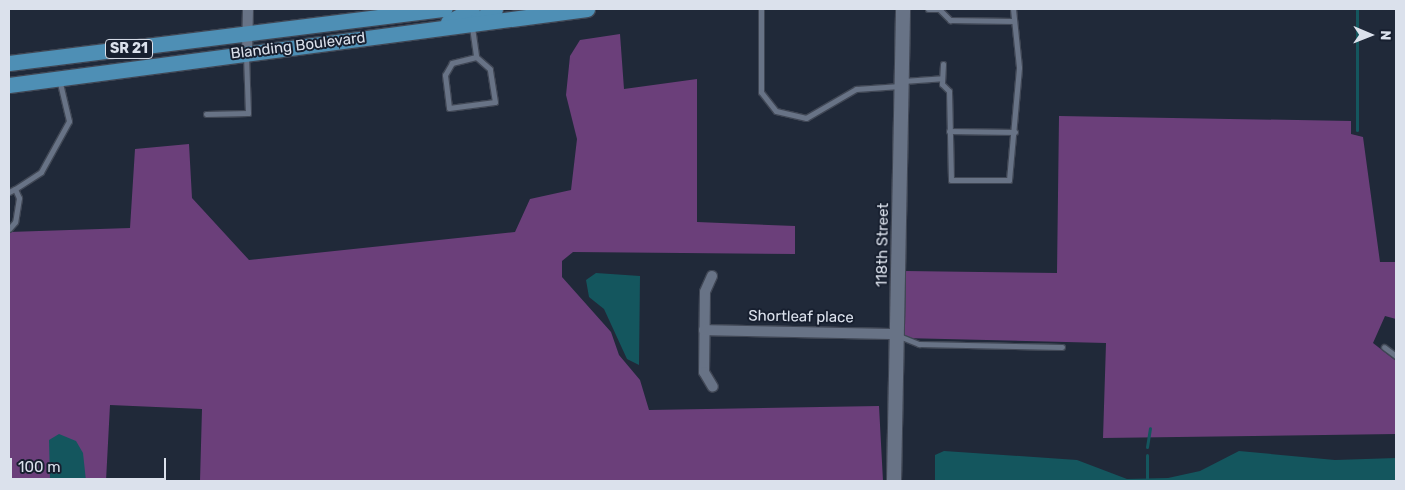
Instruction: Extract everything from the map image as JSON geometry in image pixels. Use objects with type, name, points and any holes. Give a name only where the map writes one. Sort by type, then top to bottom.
[{"type":"main road","name":"Blanding Boulevard","points":[[9,63],[248,35],[444,9]]},
{"type":"main road","points":[[472,16],[495,9]]},
{"type":"main road","name":"Blanding Boulevard","points":[[9,85],[427,30],[472,16],[587,9]]},
{"type":"main road","points":[[27,60],[30,82]]},
{"type":"street","points":[[247,53],[248,9]]},
{"type":"street","name":"118th Street","points":[[894,481],[903,9]]},
{"type":"street","points":[[712,276],[704,292],[704,372],[713,387]]},
{"type":"street","name":"Shortleaf place","points":[[704,330],[897,334]]},
{"type":"lane","points":[[761,9],[762,92],[776,112],[806,118],[856,88],[942,78]]},
{"type":"lane","points":[[928,9],[939,9],[950,20],[1014,21]]},
{"type":"lane","points":[[942,64],[942,78],[949,91],[949,175],[956,182],[1009,180],[1016,132],[1019,67],[1014,9]]},
{"type":"lane","points":[[472,16],[476,57],[490,69],[495,102],[449,108],[444,80],[448,68],[462,58],[476,57]]},
{"type":"lane","points":[[206,114],[248,113],[247,53]]},
{"type":"lane","points":[[9,192],[40,172],[69,121],[59,79]]},
{"type":"lane","points":[[949,131],[1016,132]]},
{"type":"lane","points":[[9,229],[15,222],[15,189]]},
{"type":"lane","points":[[897,334],[919,344],[1062,347]]},
{"type":"lane","points":[[1384,346],[1396,356]]},
{"type":"shaded area","points":[[620,34],[624,89],[697,79],[697,222],[795,226],[795,254],[573,252],[562,261],[562,277],[611,332],[619,355],[640,380],[649,410],[879,406],[883,481],[200,481],[202,409],[110,405],[106,481],[9,481],[9,232],[130,228],[135,149],[189,144],[192,198],[249,260],[515,232],[530,199],[571,190],[577,139],[566,95],[570,56],[580,40]]},
{"type":"shaded area","points":[[1059,116],[1351,121],[1351,134],[1363,137],[1380,262],[1396,262],[1396,319],[1385,316],[1373,343],[1396,361],[1396,434],[1103,438],[1106,343],[903,338],[905,271],[1057,273]]},
{"type":"shaded area","points":[[596,273],[640,276],[639,365],[627,359],[604,309],[589,297],[586,280]]},
{"type":"shaded area","points":[[59,434],[76,441],[83,453],[86,481],[50,481],[49,440]]},
{"type":"shaded area","points":[[944,451],[1077,460],[1127,479],[1168,478],[1200,471],[1239,451],[1335,460],[1396,458],[1396,481],[935,481],[935,455]]},
{"type":"waterway","points":[[1357,9],[1357,130]]},
{"type":"waterway","points":[[1147,447],[1150,428]]},
{"type":"waterway","points":[[1147,455],[1147,479]]}]
